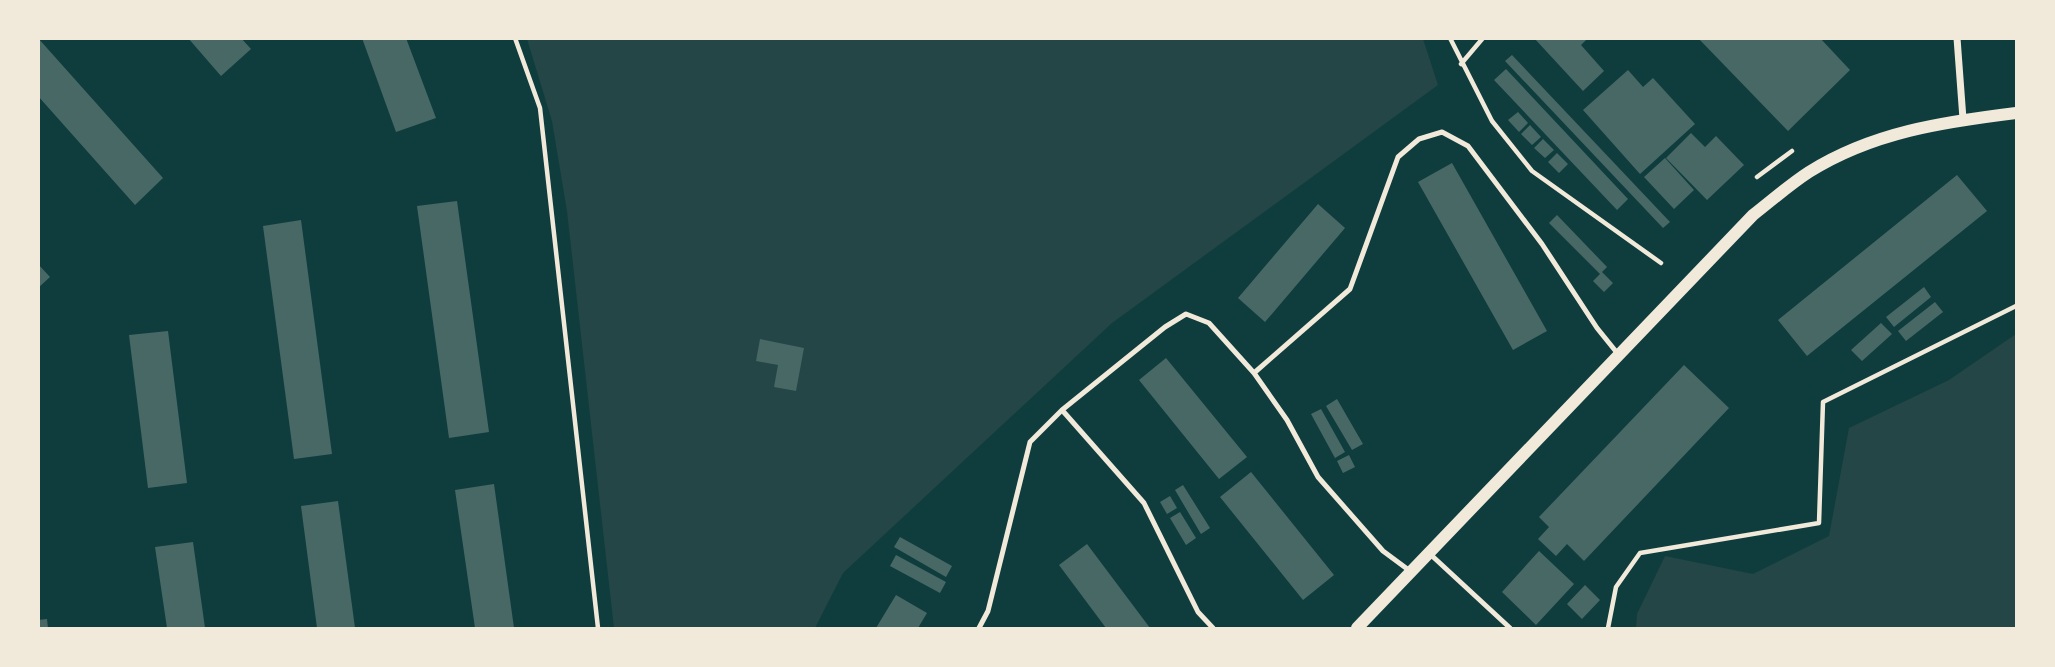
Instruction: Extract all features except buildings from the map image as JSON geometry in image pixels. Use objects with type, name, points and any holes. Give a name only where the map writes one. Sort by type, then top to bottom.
[{"type":"street","points":[[1957,38],[1963,119]]},
{"type":"street","points":[[1357,628],[1753,215],[1809,172],[1882,138],[1930,124],[2017,113]]},
{"type":"lane","points":[[1254,373],[1350,289],[1398,157],[1419,139],[1442,132],[1468,146],[1542,244],[1597,328],[1618,354]]},
{"type":"lane","points":[[979,628],[988,611],[1030,442],[1062,410],[1165,327],[1186,314],[1209,323],[1254,373],[1287,420],[1318,477],[1383,551],[1410,571]]},
{"type":"lane","points":[[1062,410],[1144,503],[1198,612],[1213,628]]},
{"type":"lane","points":[[1428,552],[1510,628]]},
{"type":"path","points":[[515,38],[540,108],[598,628]]},
{"type":"path","points":[[1450,38],[1460,65],[1492,121],[1532,171],[1661,263]]},
{"type":"path","points":[[1460,65],[1483,38]]},
{"type":"path","points":[[1757,177],[1793,151]]},
{"type":"path","points":[[1608,628],[1616,587],[1640,553],[1819,523],[1823,402],[2017,306]]},
{"type":"shaded area","points":[[527,39],[1423,39],[1438,85],[1112,323],[843,573],[815,628],[614,628],[567,211],[552,121]]},
{"type":"shaded area","points":[[2016,334],[2016,628],[1636,628],[1637,614],[1665,556],[1753,574],[1829,536],[1849,428],[1949,380]]}]
